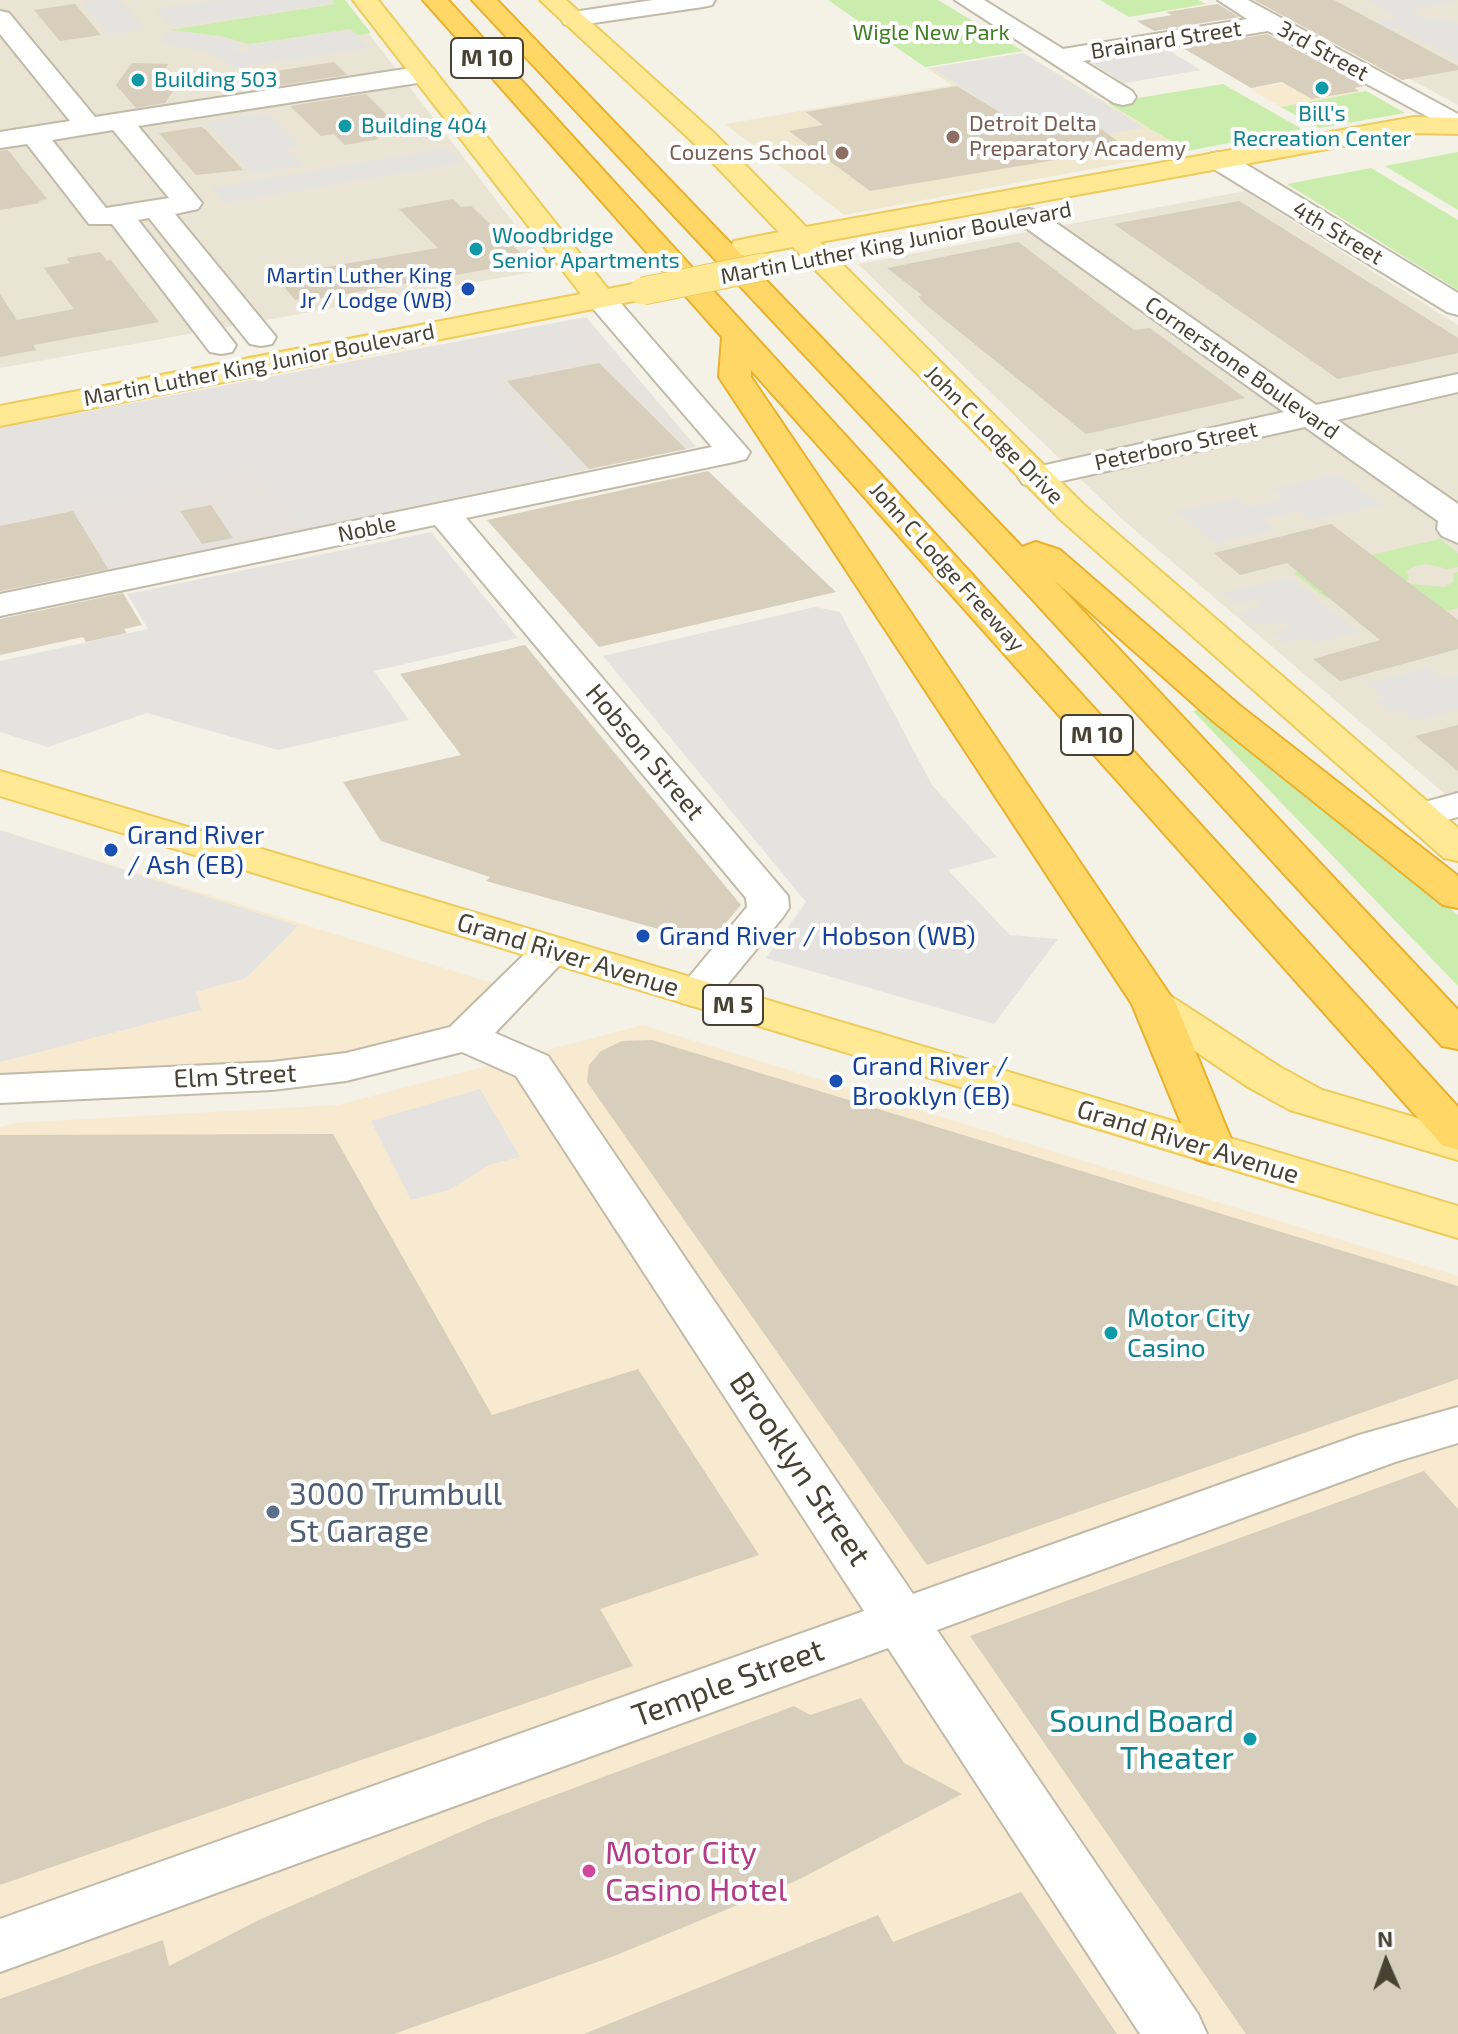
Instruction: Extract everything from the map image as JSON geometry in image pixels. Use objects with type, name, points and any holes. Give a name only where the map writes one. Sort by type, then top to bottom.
[{"type":"highway","name":"John C Lodge Freeway","points":[[435,0],[1458,1135]]},
{"type":"highway","name":"John C Lodge Freeway","points":[[484,0],[989,532],[1458,1036]]},
{"type":"highway","points":[[737,334],[735,377],[1154,1004],[1212,1149]]},
{"type":"highway","points":[[989,532],[1048,557],[1226,713],[1458,896]]},
{"type":"main road","points":[[365,0],[592,288]]},
{"type":"main road","name":"John C Lodge Drive","points":[[552,0],[678,113],[1035,477],[1125,560],[1458,849]]},
{"type":"main road","name":"Martin Luther King Junior Boulevard","points":[[811,246],[1042,215],[1188,176],[1219,160],[1414,125],[1458,126]]},
{"type":"main road","name":"Martin Luther King Junior Boulevard","points":[[0,416],[592,288],[811,246],[1188,176],[1247,178],[1442,141],[1458,126]]},
{"type":"main road","name":"Martin Luther King Junior Boulevard","points":[[145,358],[261,337],[592,288]]},
{"type":"main road","points":[[24,381],[42,408]]},
{"type":"main road","name":"Grand River Avenue","points":[[0,783],[1458,1222]]},
{"type":"main road","points":[[1154,1004],[1284,1089],[1317,1104],[1458,1145]]},
{"type":"street","points":[[0,2],[15,0]]},
{"type":"street","points":[[573,19],[703,0]]},
{"type":"street","points":[[967,0],[1123,97]]},
{"type":"street","name":"3rd Street","points":[[1230,0],[1458,126]]},
{"type":"street","points":[[0,18],[88,126]]},
{"type":"street","name":"Brainard Street","points":[[1061,57],[1270,23]]},
{"type":"street","points":[[0,53],[48,132],[109,216],[221,345]]},
{"type":"street","points":[[0,140],[424,74]]},
{"type":"street","points":[[109,216],[188,203],[119,121]]},
{"type":"street","name":"4th Street","points":[[1219,160],[1458,306]]},
{"type":"street","points":[[156,209],[261,337]]},
{"type":"street","name":"Cornerstone Boulevard","points":[[1042,215],[1324,413],[1457,516]]},
{"type":"street","name":"Noble","points":[[0,605],[734,452],[592,288]]},
{"type":"street","name":"Peterboro Street","points":[[1035,477],[1458,383]]},
{"type":"street","name":"Hobson Street","points":[[443,513],[767,896],[768,908],[697,994]]},
{"type":"street","points":[[1420,815],[1458,805]]},
{"type":"street","points":[[466,1037],[552,951]]},
{"type":"street","name":"Elm Street","points":[[0,1089],[272,1076],[346,1067],[466,1037]]},
{"type":"street","name":"Brooklyn Street","points":[[466,1037],[532,1066],[1175,2034]]},
{"type":"street","name":"Temple Street","points":[[0,1946],[1378,1448],[1458,1425]]},
{"type":"shaded area","points":[[0,0],[343,0],[549,269],[0,368]]},
{"type":"shaded area","points":[[120,0],[145,29],[109,34],[82,3]]},
{"type":"shaded area","points":[[220,0],[330,0],[333,3],[172,27],[156,9]]},
{"type":"shaded area","points":[[1263,0],[1458,0],[1458,105]]},
{"type":"shaded area","points":[[1368,0],[1458,0],[1411,10],[1431,21],[1447,19],[1458,24],[1458,60],[1398,28],[1332,39],[1319,31],[1397,18]]},
{"type":"shaded area","points":[[350,30],[369,48],[236,68],[205,51],[161,44],[170,31],[188,32],[236,42],[244,45],[234,50],[243,52],[252,50],[249,46]]},
{"type":"shaded area","points":[[1166,49],[1201,70],[1124,83],[1090,62]]},
{"type":"shaded area","name":"Detroit Delta Preparatory Academy","points":[[1023,53],[1187,151],[844,215],[725,124],[952,85],[927,68]]},
{"type":"shaded area","points":[[1023,53],[1144,128],[1108,134],[1089,122],[988,140],[999,112],[932,68]]},
{"type":"shaded area","points":[[1333,75],[1363,92],[1281,107],[1250,89]]},
{"type":"shaded area","points":[[267,113],[299,146],[287,149],[302,165],[252,173],[206,122]]},
{"type":"shaded area","points":[[447,148],[462,163],[225,203],[212,188]]},
{"type":"shaded area","points":[[1245,191],[1458,325],[1458,805],[1122,519],[858,264]]},
{"type":"shaded area","points":[[586,317],[696,447],[0,594],[0,428]]},
{"type":"shaded area","points":[[557,324],[589,358],[488,379],[574,472],[300,530],[254,472],[0,523],[0,430]]},
{"type":"shaded area","points":[[1339,474],[1382,505],[1312,521],[1299,511],[1262,519],[1274,530],[1216,544],[1176,511],[1236,498],[1249,507],[1284,499],[1272,489]]},
{"type":"shaded area","points":[[431,532],[518,638],[374,671],[409,720],[278,750],[147,713],[48,747],[0,732],[0,661],[148,629],[127,594]]},
{"type":"shaded area","points":[[1289,578],[1359,632],[1313,643],[1307,638],[1284,643],[1271,633],[1290,628],[1285,623],[1252,625],[1238,613],[1255,609],[1261,604],[1257,599],[1235,603],[1223,593]]},
{"type":"shaded area","points":[[815,607],[840,612],[932,785],[997,857],[948,870],[1010,935],[1058,939],[994,1024],[766,958],[806,902],[603,656]]},
{"type":"shaded area","points":[[1429,668],[1444,680],[1458,676],[1458,710],[1414,721],[1401,710],[1391,713],[1376,701],[1384,698],[1366,683]]},
{"type":"shaded area","points":[[0,830],[492,983],[465,1020],[334,1058],[0,1074]]},
{"type":"shaded area","points":[[0,830],[298,926],[246,978],[196,992],[201,1010],[0,1062]]},
{"type":"shaded area","name":"Motor City Casino","points":[[643,1025],[1458,1276],[1458,2034],[0,2034],[0,1127],[15,1123],[338,1105]]},
{"type":"shaded area","points":[[480,1089],[520,1157],[489,1165],[449,1190],[411,1200],[371,1121]]},
{"type":"green space","points":[[332,0],[345,0],[371,33],[358,35],[350,29],[249,44],[221,36],[171,30],[335,4]]},
{"type":"green space","name":"Wigle New Park","points":[[828,0],[938,0],[1023,51],[925,67]]},
{"type":"green space","points":[[1100,0],[1198,0],[1206,4],[1129,17]]},
{"type":"green space","points":[[1223,84],[1302,129],[1187,151],[1108,103]]},
{"type":"green space","points":[[1366,91],[1405,113],[1319,128],[1281,107]]},
{"type":"green space","points":[[1458,152],[1458,210],[1385,166]]},
{"type":"green space","points":[[1371,168],[1458,220],[1458,290],[1287,184]]},
{"type":"green space","points":[[1440,539],[1458,553],[1458,567],[1414,566],[1407,571],[1409,580],[1326,598],[1294,573]]},
{"type":"green space","points":[[1458,572],[1458,608],[1426,616],[1410,584],[1445,587],[1454,582],[1453,574]]},
{"type":"green space","points":[[1207,708],[1458,915],[1458,986],[1193,711]]},
{"type":"building","points":[[1254,0],[1334,0],[1458,66],[1458,70],[1402,80]]},
{"type":"building","points":[[75,4],[101,35],[60,41],[34,10]]},
{"type":"building","points":[[1218,4],[1239,17],[1154,31],[1137,21],[1172,15],[1166,12]]},
{"type":"building","points":[[1267,34],[1365,86],[1354,88],[1359,91],[1312,99],[1282,82],[1251,88],[1183,48]]},
{"type":"building","points":[[334,62],[347,75],[270,87],[257,74]]},
{"type":"building","name":"Building 503","points":[[132,63],[168,64],[162,74],[185,74],[165,103],[136,108],[116,85]]},
{"type":"building","points":[[957,86],[1035,134],[1094,124],[1127,148],[870,191],[789,131],[823,125],[806,112]]},
{"type":"building","points":[[366,94],[397,125],[369,129],[379,139],[345,145],[334,134],[321,136],[290,106]]},
{"type":"building","points":[[200,127],[243,170],[196,175],[159,133]]},
{"type":"building","points":[[8,150],[47,199],[0,210],[0,151]]},
{"type":"building","name":"Woodbridge Senior Apartments","points":[[453,199],[461,207],[471,206],[530,262],[311,300],[309,297],[295,300],[275,276],[438,248],[399,209]]},
{"type":"building","points":[[1239,201],[1458,338],[1458,353],[1338,379],[1114,224]]},
{"type":"building","points":[[1018,242],[1134,330],[1150,328],[1245,398],[1086,434],[925,304],[918,296],[922,295],[887,268]]},
{"type":"building","points":[[100,252],[107,261],[111,260],[159,322],[33,345],[36,350],[0,357],[0,294],[17,320],[74,309],[44,268],[70,263],[66,258]]},
{"type":"building","points":[[599,363],[686,449],[589,469],[507,381]]},
{"type":"building","points":[[708,471],[836,592],[599,647],[487,520]]},
{"type":"building","points":[[211,505],[233,538],[202,544],[180,511]]},
{"type":"building","points":[[73,511],[108,569],[0,591],[0,526]]},
{"type":"building","points":[[1331,524],[1458,620],[1458,649],[1340,681],[1313,659],[1380,640],[1287,563],[1240,575],[1214,553]]},
{"type":"building","points":[[123,593],[142,625],[124,629],[127,633],[86,642],[83,637],[0,655],[0,619]]},
{"type":"building","points":[[525,645],[741,905],[709,943],[486,881],[490,877],[381,841],[343,782],[461,755],[400,674]]},
{"type":"building","points":[[1458,725],[1458,771],[1415,736]]},
{"type":"building","name":"Motor City Casino","points":[[652,1040],[1458,1286],[1458,1379],[927,1565],[587,1082],[589,1065],[601,1051],[622,1041]]},
{"type":"building","name":"3000 Trumbull St Garage","points":[[333,1134],[492,1415],[638,1369],[759,1555],[600,1609],[633,1666],[0,1885],[0,1135]]},
{"type":"building","name":"Sound Board Theater","points":[[1424,1471],[1458,1509],[1458,2034],[1246,2034],[970,1636]]},
{"type":"building","name":"Motor City Casino Hotel","points":[[861,1698],[904,1763],[962,1794],[798,1880],[614,1956],[394,2034],[0,2034],[0,1999],[163,1940],[169,1966],[261,1919],[488,1820],[794,1706],[810,1715]]},
{"type":"building","points":[[1021,1892],[1117,2034],[584,2034],[878,1915],[893,1942]]},
{"type":"place","name":"Building 503","points":[[138,80]]},
{"type":"place","name":"Bill's Recreation Center","points":[[1322,88]]},
{"type":"place","name":"Building 404","points":[[345,126]]},
{"type":"place","name":"Detroit Delta Preparatory Academy","points":[[953,137]]},
{"type":"place","name":"Couzens School","points":[[842,153]]},
{"type":"place","name":"Woodbridge Senior Apartments","points":[[476,249]]},
{"type":"place","name":"Martin Luther King Jr / Lodge (WB)","points":[[468,289]]},
{"type":"place","name":"Grand River / Ash (EB)","points":[[111,850]]},
{"type":"place","name":"Grand River / Hobson (WB)","points":[[643,936]]},
{"type":"place","name":"Grand River / Brooklyn (EB)","points":[[836,1081]]},
{"type":"place","name":"Motor City Casino","points":[[1111,1333]]},
{"type":"place","name":"3000 Trumbull St Garage","points":[[273,1512]]},
{"type":"place","name":"Sound Board Theater","points":[[1250,1739]]},
{"type":"place","name":"Motor City Casino Hotel","points":[[589,1871]]}]
